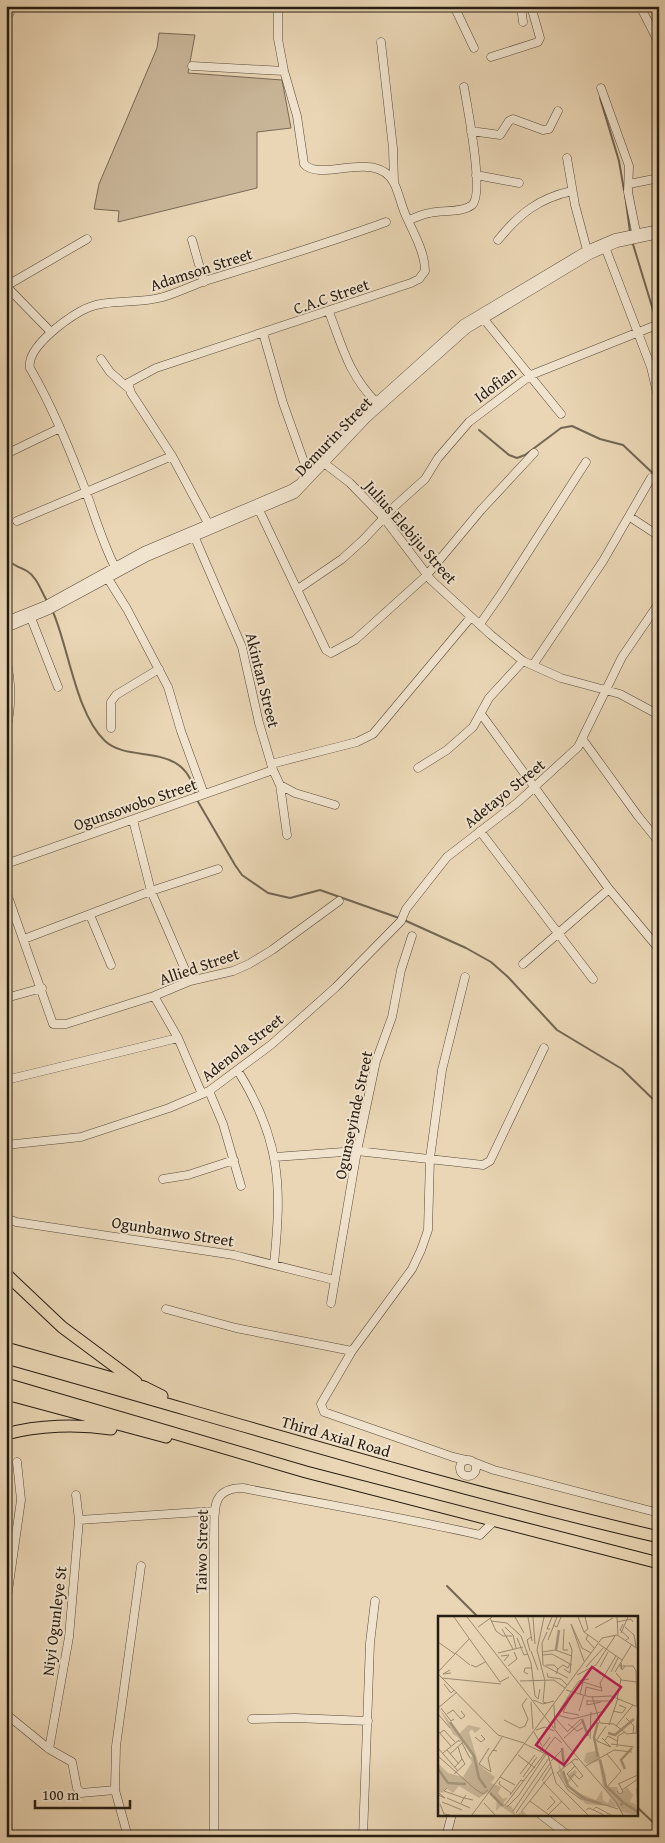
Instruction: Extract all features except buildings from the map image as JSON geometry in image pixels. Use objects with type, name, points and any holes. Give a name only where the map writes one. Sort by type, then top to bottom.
[{"type":"highway","points":[[6,1274],[62,1328],[144,1388]]},
{"type":"highway","points":[[6,1348],[144,1388],[196,1411]]},
{"type":"highway","name":"Third Axial Road","points":[[6,1358],[196,1411],[458,1488],[659,1537]]},
{"type":"highway","points":[[6,1384],[306,1472],[659,1563]]},
{"type":"highway","points":[[6,1394],[150,1434]]},
{"type":"highway","points":[[6,1434],[19,1430],[66,1427],[103,1428],[215,1445]]},
{"type":"street","points":[[6,20],[13,6]]},
{"type":"street","points":[[278,6],[278,39],[284,71],[294,102],[303,160],[312,169],[375,167],[394,182]]},
{"type":"street","points":[[454,6],[474,48]]},
{"type":"street","points":[[521,6],[523,22]]},
{"type":"street","points":[[491,57],[538,42],[540,38],[531,6]]},
{"type":"street","points":[[640,6],[659,42]]},
{"type":"street","points":[[382,42],[394,148],[394,182]]},
{"type":"street","points":[[192,66],[284,71]]},
{"type":"street","points":[[408,220],[429,213],[471,206],[476,199],[476,175],[464,87]]},
{"type":"street","points":[[600,88],[629,166],[628,192],[631,237]]},
{"type":"street","points":[[471,131],[500,135],[508,121],[513,119],[544,130],[549,129],[558,111]]},
{"type":"street","points":[[567,158],[572,191],[587,250]]},
{"type":"street","points":[[476,175],[519,183]]},
{"type":"street","points":[[629,184],[659,178]]},
{"type":"street","name":"C.A.C Street","points":[[127,387],[131,380],[146,372],[329,312],[411,283],[423,275],[425,266],[394,182]]},
{"type":"street","points":[[498,240],[514,220],[536,203],[555,195],[572,191]]},
{"type":"street","name":"Adamson Street","points":[[60,428],[44,392],[30,368],[29,360],[34,351],[51,332],[82,311],[94,306],[148,301],[310,250],[386,222]]},
{"type":"street","name":"Demurin Street","points":[[6,628],[32,618],[144,552],[280,495],[300,482],[329,447],[376,402],[464,324],[587,250],[659,229]]},
{"type":"street","name":"Demurin Street","points":[[116,570],[195,538],[294,494],[304,487],[367,418],[443,349],[484,318],[605,247],[631,237],[659,234]]},
{"type":"street","points":[[51,332],[6,286],[87,239]]},
{"type":"street","points":[[192,240],[204,282]]},
{"type":"street","points":[[605,247],[651,367],[659,401]]},
{"type":"street","points":[[329,312],[346,361],[356,378],[376,402]]},
{"type":"street","points":[[484,318],[561,414]]},
{"type":"street","name":"Idofian","points":[[298,589],[342,558],[425,479],[438,458],[469,422],[531,375],[639,333],[657,324]]},
{"type":"street","points":[[263,333],[283,402],[308,473]]},
{"type":"street","points":[[101,359],[110,372],[127,387],[172,456],[209,525]]},
{"type":"street","points":[[6,454],[60,428],[86,491],[90,510],[116,570]]},
{"type":"street","points":[[259,510],[326,650],[331,653],[354,640],[426,576],[480,510],[534,453]]},
{"type":"street","points":[[17,521],[172,456]]},
{"type":"street","points":[[480,624],[586,462]]},
{"type":"street","name":"Julius Elebiju Street","points":[[324,463],[350,483],[384,518],[426,576],[523,661],[561,678],[605,689],[633,700],[659,715]]},
{"type":"street","points":[[533,665],[583,592],[630,517],[651,478]]},
{"type":"street","points":[[630,517],[659,536]]},
{"type":"street","name":"Akintan Street","points":[[195,538],[242,648],[259,723],[272,767],[280,785],[287,835]]},
{"type":"street","points":[[106,576],[160,669],[172,695],[181,731],[203,794]]},
{"type":"street","name":"Adetayo Street","points":[[401,921],[406,909],[446,857],[571,755],[583,740],[605,689],[630,642],[659,603]]},
{"type":"street","name":"Demurin Street","points":[[6,621],[48,607]]},
{"type":"street","name":"Ogunsowobo Street","points":[[6,864],[194,798],[272,767],[357,742],[373,734],[471,617]]},
{"type":"street","points":[[32,618],[58,688]]},
{"type":"street","points":[[6,658],[12,693],[6,731]]},
{"type":"street","points":[[418,768],[434,760],[473,727],[489,698],[523,661]]},
{"type":"street","points":[[110,728],[111,702],[116,695],[160,669]]},
{"type":"street","points":[[481,714],[609,889],[659,949]]},
{"type":"street","points":[[583,740],[632,809],[659,842]]},
{"type":"street","points":[[280,785],[295,793],[335,804]]},
{"type":"street","points":[[133,820],[151,891],[190,981]]},
{"type":"street","points":[[480,830],[557,934],[593,978]]},
{"type":"street","points":[[24,939],[151,891],[218,869]]},
{"type":"street","points":[[522,964],[609,889]]},
{"type":"street","points":[[6,891],[42,988],[6,998]]},
{"type":"street","name":"Allied Street","points":[[42,988],[53,1024],[66,1024],[154,996],[190,981],[233,971],[260,958],[339,901]]},
{"type":"street","points":[[90,915],[111,965]]},
{"type":"street","name":"Adenola Street","points":[[6,1145],[81,1137],[160,1111],[205,1093],[238,1071],[272,1044],[336,987],[401,921]]},
{"type":"street","name":"Ogunseyinde Street","points":[[331,1303],[357,1150],[376,1061],[392,1017],[401,970],[412,936]]},
{"type":"street","points":[[465,977],[443,1060],[430,1158],[428,1230],[412,1269],[352,1351],[321,1404],[324,1412],[453,1457],[494,1470],[659,1513]]},
{"type":"street","points":[[154,996],[223,1124],[241,1186]]},
{"type":"street","points":[[6,1080],[178,1038]]},
{"type":"street","points":[[275,1157],[357,1150],[480,1165],[487,1164],[544,1048]]},
{"type":"street","points":[[238,1071],[259,1108],[275,1157],[278,1177],[278,1226],[274,1264]]},
{"type":"street","points":[[163,1179],[188,1175],[234,1160]]},
{"type":"street","name":"Ogunbanwo Street","points":[[6,1218],[16,1222],[234,1255],[334,1280]]},
{"type":"street","points":[[166,1309],[236,1328],[352,1351]]},
{"type":"street","points":[[453,1457],[464,1474],[458,1488]]},
{"type":"street","points":[[460,1466],[470,1461]]},
{"type":"street","points":[[470,1461],[478,1493]]},
{"type":"street","points":[[6,1605],[21,1500],[17,1462]]},
{"type":"street","points":[[464,1474],[494,1470]]},
{"type":"street","name":"Taiwo Street","points":[[214,1837],[215,1511],[217,1500],[221,1494],[227,1489],[243,1488],[356,1511],[397,1516],[480,1535],[494,1521]]},
{"type":"street","name":"Niyi Ogunleye St","points":[[49,1749],[69,1637],[79,1520],[76,1495]]},
{"type":"street","points":[[79,1520],[215,1511]]},
{"type":"street","points":[[128,1837],[115,1790],[117,1728],[141,1566]]},
{"type":"street","points":[[364,1837],[370,1643],[376,1601]]},
{"type":"street","points":[[6,1714],[49,1749],[72,1762],[77,1788],[81,1793],[115,1790]]},
{"type":"street","points":[[252,1719],[295,1718],[368,1721]]},
{"type":"street","points":[[446,1837],[451,1816]]},
{"type":"street","points":[[543,1816],[570,1837]]},
{"type":"shaded area","points":[[159,33],[195,35],[188,73],[282,80],[291,128],[257,132],[257,188],[118,222],[119,211],[94,209],[99,184],[157,48]]},
{"type":"waterway","points":[[600,98],[619,161],[624,190]]},
{"type":"waterway","points":[[625,194],[630,232]]},
{"type":"waterway","points":[[632,241],[657,323]]},
{"type":"waterway","points":[[479,430],[509,455],[517,458],[525,455],[561,428],[572,426],[600,439],[623,445],[659,479]]},
{"type":"waterway","points":[[6,519],[9,525],[6,529]]},
{"type":"waterway","points":[[6,554],[12,563],[34,577],[47,601]]},
{"type":"waterway","points":[[53,612],[80,698],[95,729],[105,741],[116,748],[156,756],[169,760],[181,767],[190,778],[196,796]]},
{"type":"waterway","points":[[197,800],[242,875],[268,893],[290,898],[320,890],[399,918]]},
{"type":"waterway","points":[[404,920],[466,948],[491,962],[508,977],[557,1030],[622,1069],[659,1105]]},
{"type":"waterway","points":[[447,1586],[477,1616]]},
{"type":"waterway","points":[[638,1808],[659,1828]]}]
